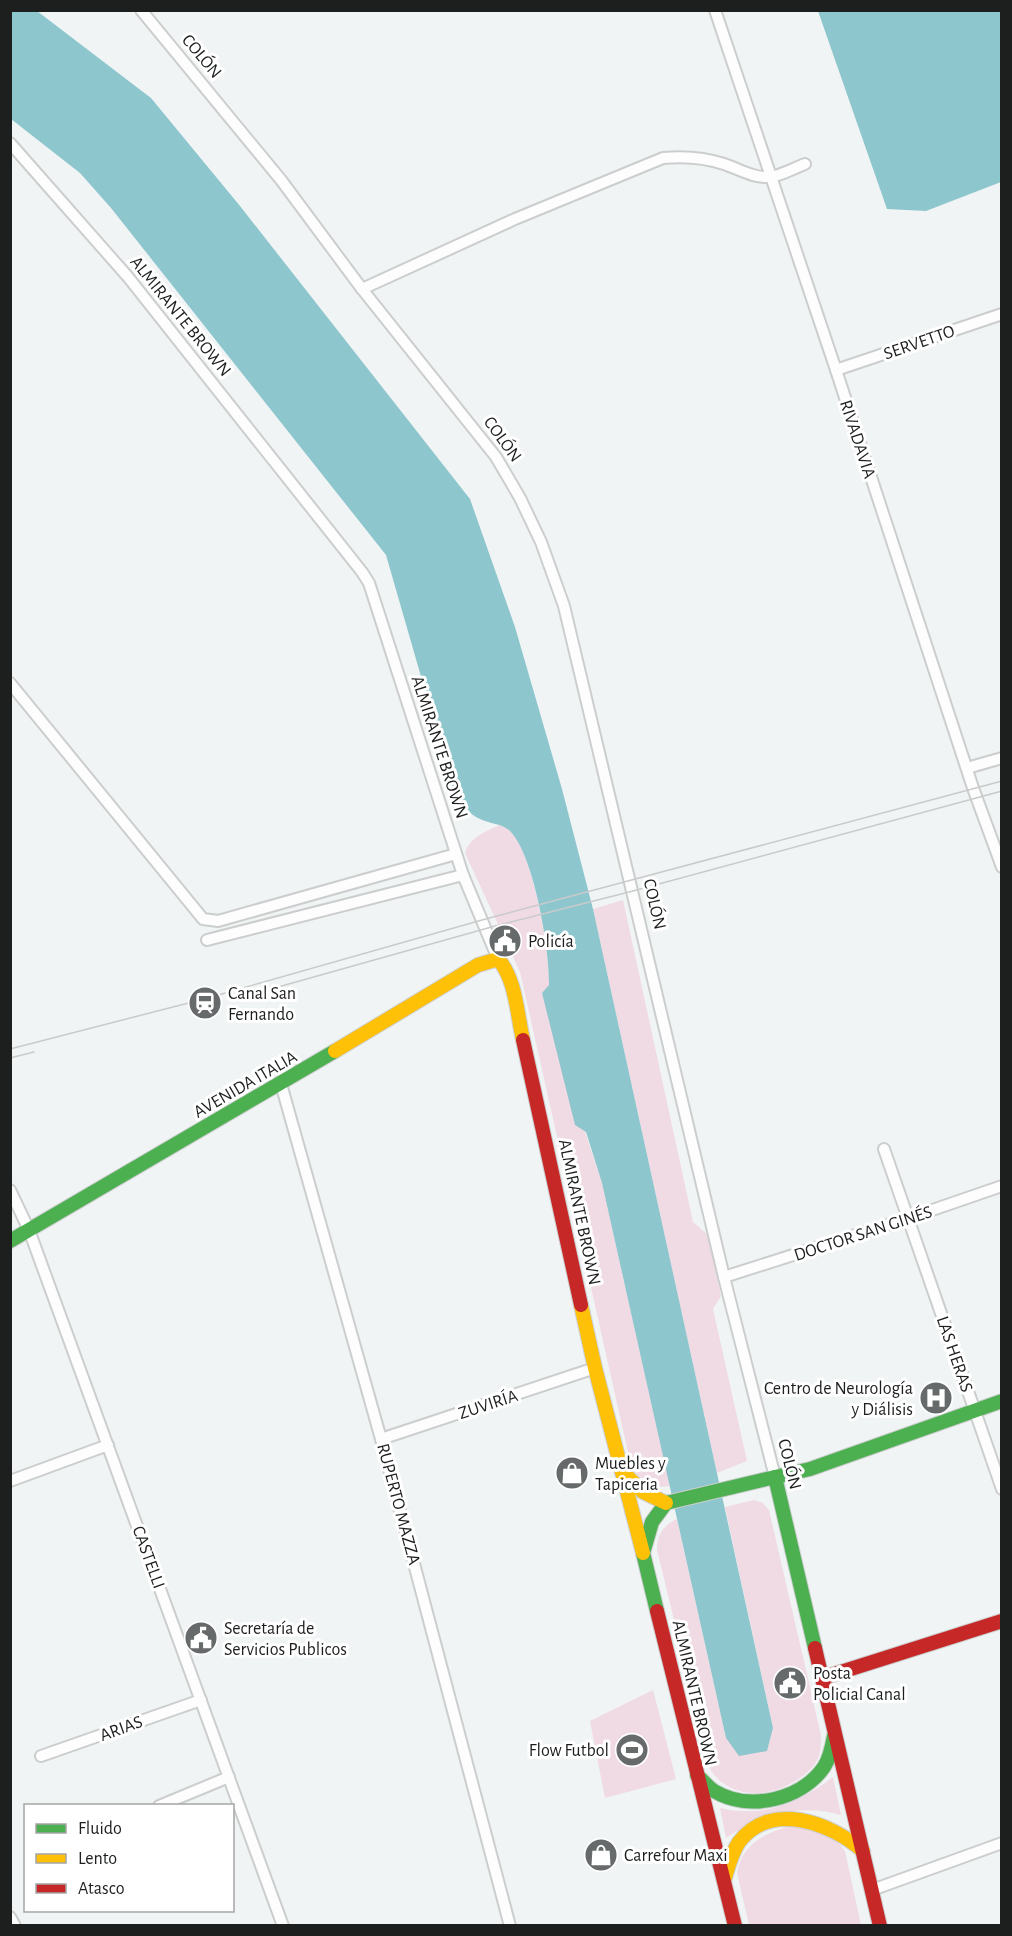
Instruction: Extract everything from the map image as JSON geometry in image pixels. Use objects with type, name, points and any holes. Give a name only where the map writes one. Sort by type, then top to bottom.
[{"type":"main road","name":"AVENIDA ITALIA","points":[[10,1241],[281,1084],[478,965],[498,959]]},
{"type":"main road","name":"ALMIRANTE BROWN","points":[[498,959],[509,976],[595,1368],[735,1926]]},
{"type":"main road","points":[[643,1553],[652,1522],[666,1503],[810,1469],[1002,1401]]},
{"type":"main road","name":"ALMIRANTE BROWN","points":[[621,1469],[641,1491],[666,1503]]},
{"type":"main road","name":"COLÓN","points":[[775,1477],[880,1926]]},
{"type":"main road","points":[[822,1678],[1002,1621]]},
{"type":"main road","points":[[697,1775],[714,1791],[744,1801],[770,1801],[797,1791],[820,1773],[830,1754],[834,1734]]},
{"type":"main road","points":[[724,1881],[732,1856],[742,1840],[754,1830],[775,1821],[800,1819],[817,1822],[844,1834],[864,1852]]},
{"type":"street","name":"COLÓN","points":[[141,10],[281,180],[362,289],[495,457],[520,498],[541,542],[564,606],[724,1277],[775,1477]]},
{"type":"street","name":"RIVADAVIA","points":[[715,10],[1002,867]]},
{"type":"street","name":"ALMIRANTE BROWN","points":[[10,143],[128,277],[369,583],[463,875],[498,959]]},
{"type":"street","points":[[362,289],[515,219],[663,158],[681,156],[701,158],[725,164],[755,176],[771,177],[805,164]]},
{"type":"street","name":"SERVETTO","points":[[836,370],[1002,314]]},
{"type":"street","points":[[10,682],[203,919],[218,921],[456,854]]},
{"type":"street","points":[[967,768],[1002,758]]},
{"type":"street","points":[[207,940],[463,875]]},
{"type":"street","name":"RUPERTO MAZZA","points":[[281,1084],[381,1439],[510,1926]]},
{"type":"street","name":"LAS HERAS","points":[[884,1149],[1002,1489]]},
{"type":"street","name":"DOCTOR SAN GINÉS","points":[[724,1277],[1002,1186]]},
{"type":"street","name":"CASTELLI","points":[[10,1190],[29,1230],[284,1926]]},
{"type":"street","name":"ZUVIRÍA","points":[[381,1439],[595,1368]]},
{"type":"street","points":[[10,1481],[108,1445]]},
{"type":"street","name":"ARIAS","points":[[41,1756],[201,1700]]},
{"type":"street","points":[[164,1804],[229,1777]]},
{"type":"street","points":[[872,1890],[1002,1842]]},
{"type":"street","points":[[10,1917],[15,1926]]},
{"type":"shaded area","points":[[500,825],[508,829],[517,840],[532,879],[547,950],[549,985],[585,1132],[602,1183],[670,1486],[656,1486],[645,1482],[630,1461],[520,972],[465,853],[474,839]]},
{"type":"shaded area","points":[[623,900],[693,1222],[708,1235],[721,1296],[713,1309],[747,1461],[717,1473],[593,909]]},
{"type":"shaded area","points":[[754,1500],[763,1503],[769,1510],[821,1735],[818,1758],[805,1774],[784,1787],[762,1793],[739,1791],[729,1787],[711,1771],[657,1550],[662,1531],[677,1519],[726,1738],[767,1751],[773,1728],[725,1507]]},
{"type":"shaded area","name":"Flow Futbol","points":[[653,1690],[676,1779],[605,1798],[590,1721]]},
{"type":"shaded area","points":[[833,1777],[841,1815],[811,1810],[781,1813],[752,1823],[726,1838],[720,1808],[736,1811],[766,1810],[806,1795]]},
{"type":"shaded area","points":[[791,1826],[814,1830],[828,1836],[845,1851],[861,1925],[749,1925],[737,1873],[739,1863],[749,1847],[756,1841]]},
{"type":"water","points":[[10,11],[37,11],[151,98],[240,206],[470,499],[515,627],[562,789],[593,909],[773,1728],[767,1751],[739,1756],[726,1738],[602,1183],[586,1132],[575,1125],[542,993],[549,985],[547,950],[533,881],[519,843],[503,826],[476,817],[456,798],[386,555],[111,208],[80,173],[11,119]]},
{"type":"water","points":[[818,11],[1001,11],[1001,182],[926,211],[887,209]]},
{"type":"tram line","points":[[10,1049],[204,999],[482,920],[1002,781]]},
{"type":"tram line","points":[[271,989],[495,926],[1002,791]]},
{"type":"tram line","points":[[10,1058],[34,1052]]},
{"type":"traffic: fast","points":[[10,1241],[335,1051]]},
{"type":"traffic: fast","points":[[775,1477],[810,1469],[1002,1401]]},
{"type":"traffic: fast","points":[[657,1611],[643,1553],[652,1522],[666,1503],[775,1477],[815,1648]]},
{"type":"traffic: fast","points":[[697,1775],[714,1791],[728,1797],[743,1801],[774,1799],[802,1788],[814,1778],[828,1760],[834,1736]]},
{"type":"traffic: slow","points":[[335,1051],[478,965],[498,959],[509,976],[523,1040]]},
{"type":"traffic: slow","points":[[581,1305],[643,1553]]},
{"type":"traffic: slow","points":[[625,1474],[643,1492],[666,1503]]},
{"type":"traffic: slow","points":[[724,1881],[739,1842],[752,1829],[767,1822],[784,1819],[801,1820],[818,1825],[835,1832],[863,1851]]},
{"type":"traffic: jam","points":[[523,1040],[581,1305]]},
{"type":"traffic: jam","points":[[657,1611],[735,1926]]},
{"type":"traffic: jam","points":[[822,1678],[1002,1621]]},
{"type":"traffic: jam","points":[[815,1648],[880,1926]]},
{"type":"place","name":"Policía","points":[[505,941]]},
{"type":"place","name":"Canal San Fernando","points":[[205,1003]]},
{"type":"place","name":"Centro de Neurología y Diálisis","points":[[936,1398]]},
{"type":"place","name":"Muebles y Tapiceria","points":[[572,1473]]},
{"type":"place","name":"Secretaría de Servicios Publicos","points":[[201,1638]]},
{"type":"place","name":"Posta Policial Canal","points":[[790,1683]]},
{"type":"place","name":"Flow Futbol","points":[[632,1750]]},
{"type":"place","name":"Carrefour Maxi","points":[[601,1855]]}]
